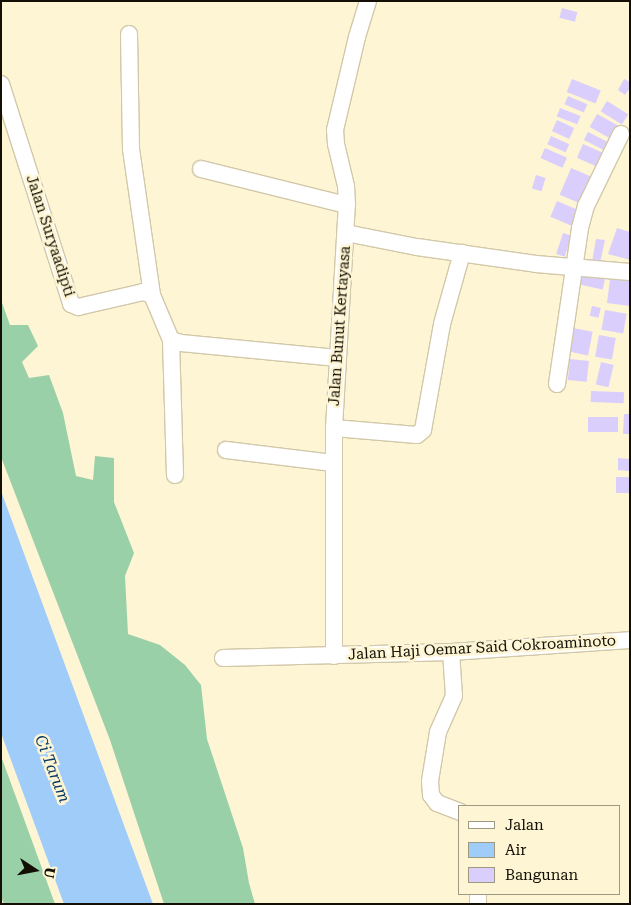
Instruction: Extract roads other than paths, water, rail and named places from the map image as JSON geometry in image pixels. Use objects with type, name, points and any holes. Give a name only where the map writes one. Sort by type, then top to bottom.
[{"type":"street","name":"Jalan Bunut Kertayasa","points":[[334,656],[334,428],[347,205],[346,186],[336,144],[335,130],[357,37],[368,1]]},
{"type":"street","points":[[129,34],[131,149],[152,295],[171,340],[175,475]]},
{"type":"street","name":"Jalan Suryaadipti","points":[[1,84],[71,304],[78,307],[133,293],[144,292],[152,295]]},
{"type":"street","points":[[557,384],[580,228],[586,206],[621,134]]},
{"type":"street","points":[[201,168],[347,205]]},
{"type":"street","points":[[346,233],[536,264],[630,272]]},
{"type":"street","points":[[334,428],[417,435],[423,430],[442,324],[462,253]]},
{"type":"street","points":[[171,340],[181,343],[337,358]]},
{"type":"street","points":[[226,450],[333,463]]},
{"type":"street","name":"Jalan Haji Oemar Said Cokroaminoto","points":[[223,658],[451,652],[630,640]]},
{"type":"street","points":[[451,652],[454,696],[438,732],[430,782],[431,795],[437,803],[458,811]]},
{"type":"water","name":"Ci Tarum","points":[[1,491],[153,904],[64,904],[1,733]]}]
